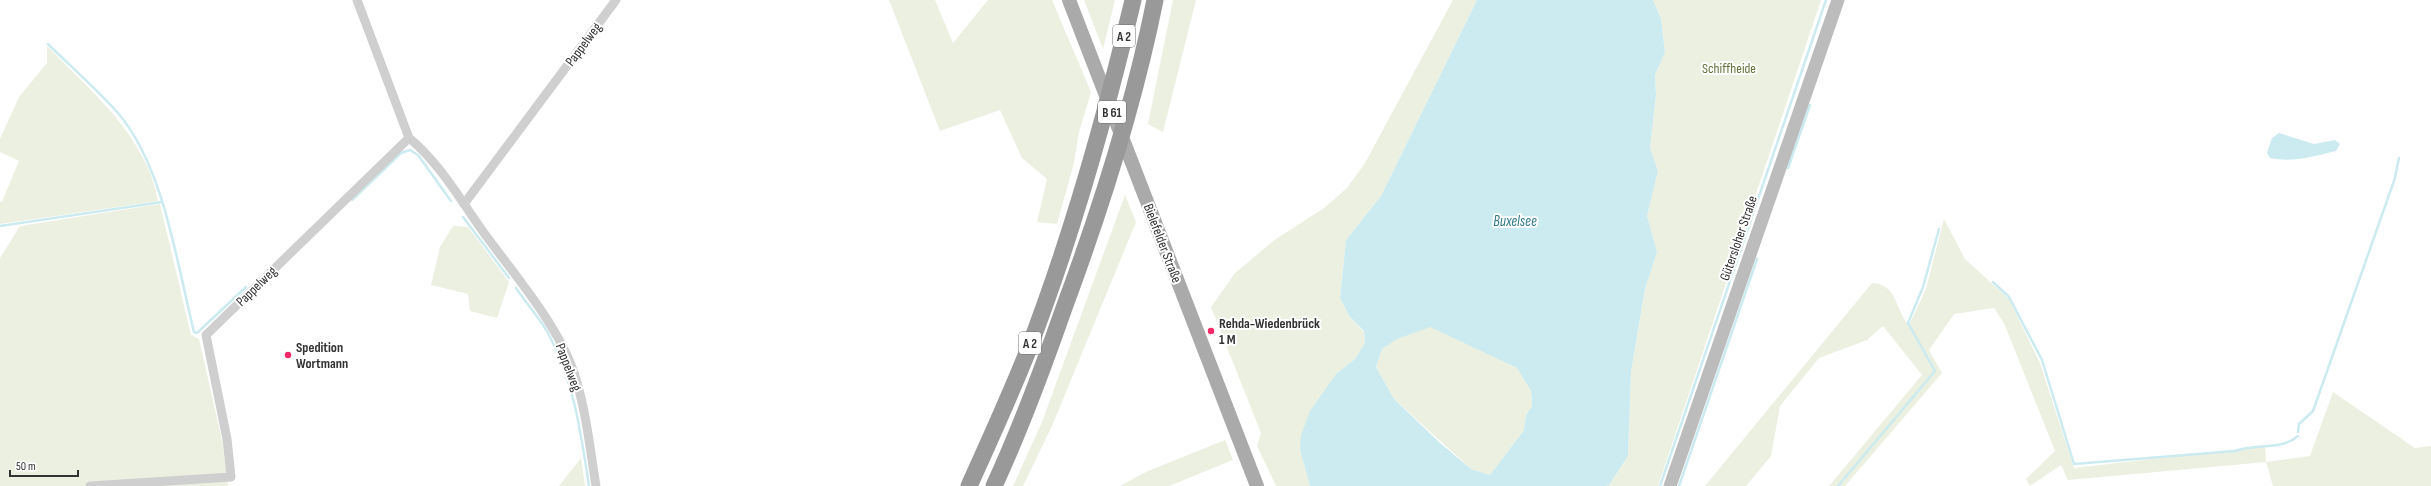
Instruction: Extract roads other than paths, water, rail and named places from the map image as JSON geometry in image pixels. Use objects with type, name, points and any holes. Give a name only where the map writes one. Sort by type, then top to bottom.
[{"type":"highway","name":"A 2","points":[[970,486],[1027,352],[1063,251],[1116,73],[1132,0]]},
{"type":"highway","name":"A 2","points":[[994,486],[1047,357],[1084,255],[1132,94],[1156,0]]},
{"type":"main road","name":"Bielefelder Straße","points":[[1069,0],[1258,486]]},
{"type":"main road","name":"Gütersloher Straße","points":[[1670,486],[1838,0]]},
{"type":"street","name":"Pappelweg","points":[[357,0],[409,138],[420,147],[464,204],[557,336],[574,372],[581,400],[596,486]]},
{"type":"street","name":"Pappelweg","points":[[464,204],[616,0]]},
{"type":"street","name":"Pappelweg","points":[[90,486],[231,477],[227,439],[206,335],[409,138]]},
{"type":"water","name":"Buxelsee","points":[[1477,0],[1653,0],[1661,19],[1665,52],[1655,75],[1656,95],[1650,148],[1658,171],[1647,216],[1657,252],[1645,289],[1631,372],[1628,456],[1609,485],[1310,486],[1300,450],[1301,435],[1310,411],[1336,374],[1355,359],[1365,343],[1364,331],[1349,316],[1340,298],[1346,240],[1381,196]],"holes":[[[1430,327],[1517,368],[1531,391],[1532,406],[1526,415],[1524,430],[1490,475],[1471,469],[1439,442],[1394,399],[1376,367],[1382,349],[1397,339]]]},
{"type":"water","points":[[2279,133],[2314,144],[2335,140],[2340,144],[2336,151],[2312,157],[2287,160],[2270,158],[2267,153],[2272,138]]},
{"type":"waterway","points":[[1660,486],[1826,0]]},
{"type":"waterway","points":[[48,44],[118,113],[134,135],[147,160],[167,217],[194,332],[197,333],[246,287]]},
{"type":"waterway","points":[[1788,168],[1810,105]]},
{"type":"waterway","points":[[352,200],[401,153],[410,150],[418,155],[451,201]]},
{"type":"waterway","points":[[2298,432],[2299,424],[2313,411],[2395,178],[2399,158]]},
{"type":"waterway","points":[[0,226],[162,202]]},
{"type":"waterway","points":[[463,217],[509,278]]},
{"type":"waterway","points":[[1838,486],[1935,371],[1908,323],[1923,287],[1939,229]]},
{"type":"waterway","points":[[1679,486],[1757,259]]},
{"type":"waterway","points":[[1993,282],[2009,297],[2042,360],[2074,464],[2235,451],[2252,447],[2284,444],[2298,436]]},
{"type":"waterway","points":[[516,288],[541,321],[557,351],[575,408],[589,486]]},
{"type":"place","name":"Rehda-Wiedenbrück 1 M","points":[[1211,331]]},
{"type":"place","name":"Spedition Wortmann","points":[[288,355]]},
{"type":"park label","name":"Schiffheide","points":[[1729,68]]}]
